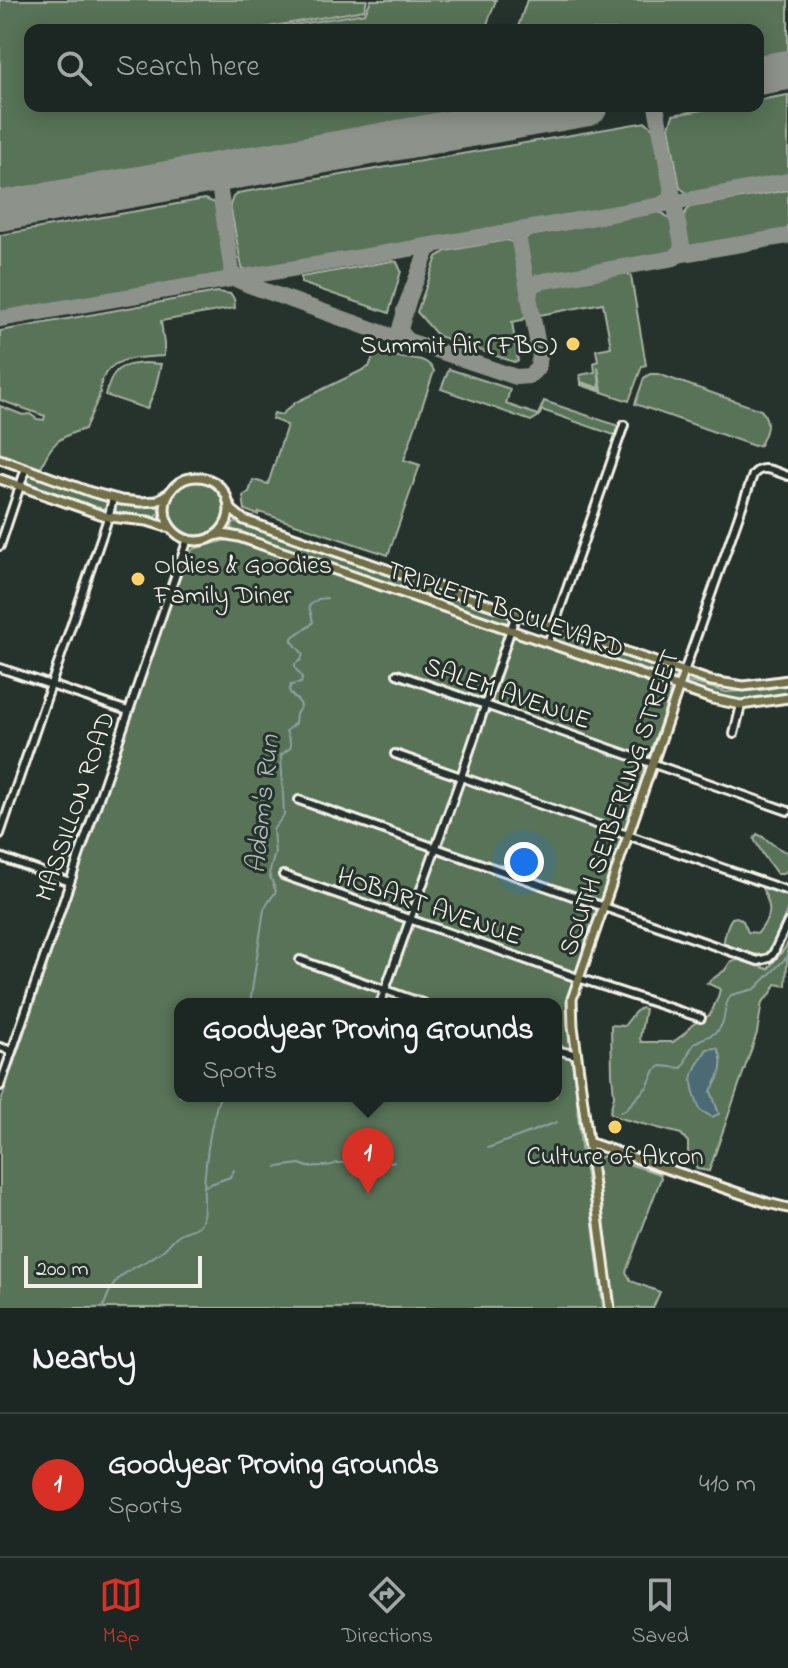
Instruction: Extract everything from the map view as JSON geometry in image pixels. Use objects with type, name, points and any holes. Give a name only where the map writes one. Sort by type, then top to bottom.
[{"type":"main road","points":[[0,459],[113,498],[156,501],[169,493]]},
{"type":"main road","points":[[193,477],[212,480],[228,502],[226,521],[214,536],[201,540],[179,535],[165,514],[169,493],[176,484],[193,477]]},
{"type":"main road","points":[[0,479],[108,517],[147,521],[172,528]]},
{"type":"main road","name":"TRIPLETT BOULEVARD","points":[[228,502],[244,520],[711,681],[734,685],[788,680]]},
{"type":"main road","name":"TRIPLETT BOULEVARD","points":[[214,536],[239,537],[712,699],[741,705],[788,698]]},
{"type":"main road","name":"SOUTH SEIBERLING STREET","points":[[610,1308],[571,1006],[684,672]]},
{"type":"main road","points":[[588,1142],[788,1208]]},
{"type":"street","points":[[548,643],[624,425]]},
{"type":"street","points":[[0,546],[26,468]]},
{"type":"street","name":"SOUTH SEIBERLING STREET","points":[[684,672],[751,477],[756,470],[765,468],[788,476]]},
{"type":"street","points":[[0,834],[113,498]]},
{"type":"street","name":"MASSILLON ROAD","points":[[0,1086],[188,539]]},
{"type":"street","points":[[382,998],[516,614]]},
{"type":"street","points":[[0,668],[128,711]]},
{"type":"street","name":"SALEM AVENUE","points":[[397,674],[788,811]]},
{"type":"street","points":[[734,734],[741,705]]},
{"type":"street","points":[[395,754],[788,891]]},
{"type":"street","points":[[299,800],[753,960],[764,960],[773,954],[788,922]]},
{"type":"street","points":[[0,857],[70,882]]},
{"type":"street","name":"HOBART AVENUE","points":[[283,875],[701,1018]]},
{"type":"street","points":[[300,960],[408,998]]},
{"type":"street","points":[[0,1047],[12,1051]]},
{"type":"street","points":[[562,1051],[577,1055]]},
{"type":"green space","points":[[0,0],[367,0],[364,10],[286,24],[24,24],[24,112],[459,112],[0,192]]},
{"type":"green space","points":[[371,0],[496,0],[487,24],[299,24],[365,13]]},
{"type":"green space","points":[[527,0],[788,0],[788,53],[764,58],[764,24],[519,24]]},
{"type":"green space","points":[[788,95],[788,177],[695,193],[687,193],[680,188],[669,127],[673,115],[691,112],[764,112],[764,99]]},
{"type":"green space","points":[[646,122],[655,130],[665,187],[664,195],[654,201],[251,272],[242,268],[230,205],[238,193]]},
{"type":"green space","points":[[788,190],[788,234],[695,250],[687,247],[683,220],[690,207]]},
{"type":"green space","points":[[205,199],[215,203],[218,209],[227,263],[221,276],[0,316],[0,235]]},
{"type":"green space","points":[[659,212],[669,218],[674,228],[675,252],[671,255],[535,278],[530,275],[524,242],[529,236]]},
{"type":"green space","points":[[507,240],[515,243],[527,312],[522,320],[512,322],[518,361],[514,362],[438,336],[417,312],[437,257],[446,251]]},
{"type":"green space","points":[[397,262],[401,271],[389,313],[301,283],[301,277]]},
{"type":"green space","points":[[624,271],[631,276],[646,365],[642,366],[629,401],[581,385],[602,390],[598,367],[600,388],[581,382],[580,375],[595,372],[594,363],[598,361],[596,350],[611,347],[603,303],[540,315],[534,298],[539,286]]},
{"type":"green space","points":[[217,292],[231,294],[235,308],[161,321],[164,356],[128,359],[112,366],[102,380],[99,397],[85,429],[56,442],[40,470],[0,456],[0,406],[37,419],[44,420],[45,416],[0,400],[0,331]]},
{"type":"green space","points":[[376,349],[421,360],[434,371],[404,460],[420,465],[388,555],[245,510],[243,496],[249,492],[253,480],[268,484],[287,425],[272,419],[274,413],[281,415],[296,402],[369,367]]},
{"type":"green space","points":[[145,363],[161,364],[147,409],[105,395],[118,370]]},
{"type":"green space","points":[[449,369],[510,389],[506,404],[538,415],[544,401],[616,425],[616,434],[542,410],[539,416],[531,421],[441,389]]},
{"type":"green space","points":[[658,374],[761,410],[767,427],[760,445],[754,446],[635,404],[644,378]]},
{"type":"green space","points":[[30,475],[107,502],[108,507],[105,510],[95,508],[31,485],[27,483]]},
{"type":"green space","points":[[197,481],[216,489],[224,508],[216,527],[197,535],[178,527],[170,508],[178,489]]},
{"type":"green space","points":[[116,505],[157,506],[160,512],[156,516],[118,513]]},
{"type":"green space","points":[[236,522],[507,616],[510,622],[502,624],[247,536],[231,529]]},
{"type":"green space","points":[[234,540],[630,675],[670,694],[567,998],[581,1148],[603,1308],[0,1308],[0,1104],[183,564],[193,549]]},
{"type":"green space","points":[[561,634],[677,676],[673,679],[561,644],[555,638]]},
{"type":"green space","points":[[686,683],[726,692],[788,685],[788,695],[748,700],[726,698],[688,687]]},
{"type":"green space","points":[[757,834],[788,852],[788,869],[783,874],[777,874],[764,856],[754,839]]},
{"type":"green space","points":[[764,885],[788,896],[788,908],[772,947],[766,954],[750,955],[726,947],[723,945],[725,934],[732,918],[743,921],[748,932],[758,933],[763,926],[769,911],[762,888]]},
{"type":"green space","points":[[788,942],[786,986],[776,984],[762,1002],[757,1033],[709,1171],[697,1169],[688,1153],[688,1142],[681,1134],[616,1117],[610,1112],[614,1096],[611,1025],[624,1026],[635,1012],[645,1009],[641,1042],[673,1042],[692,1025],[710,1015],[720,989],[707,983],[725,970],[731,961],[739,960],[768,969]]},
{"type":"green space","points":[[603,1156],[660,1174],[626,1272],[631,1281],[660,1292],[653,1308],[615,1308],[596,1159]]},
{"type":"water","points":[[707,1049],[718,1049],[721,1065],[711,1091],[719,1114],[712,1117],[700,1110],[692,1078]]},
{"type":"waterway","name":"Adam's Run","points":[[251,998],[264,909],[276,891],[269,874],[275,853],[273,830],[284,815],[281,755],[290,748],[286,731],[295,723],[301,706],[289,690],[291,685],[301,683],[302,679],[295,664],[303,654],[292,638],[313,622],[309,606],[318,599],[327,598]]},
{"type":"waterway","points":[[620,1112],[647,1087],[655,1070],[661,1066],[682,1068],[694,1044],[719,1030],[731,995],[755,989],[788,956]]},
{"type":"waterway","name":"Adam's Run","points":[[103,1308],[119,1278],[201,1223],[209,1141],[218,1102]]},
{"type":"waterway","points":[[488,1148],[557,1122]]},
{"type":"waterway","points":[[277,1167],[394,1162]]},
{"type":"waterway","points":[[205,1186],[230,1177],[234,1170]]},
{"type":"taxiway","points":[[529,297],[531,287],[538,282],[674,258],[680,253],[682,245],[657,112]]},
{"type":"taxiway","points":[[217,172],[233,278],[408,342]]},
{"type":"taxiway","points":[[0,319],[788,181]]},
{"type":"taxiway","points":[[408,301],[400,329],[406,340],[516,377],[529,376],[537,369],[540,357],[517,230]]},
{"type":"taxiway","points":[[677,255],[788,236]]},
{"type":"taxiway","points":[[404,311],[426,254],[437,244]]},
{"type":"runway","points":[[764,74],[788,70]]},
{"type":"runway","points":[[0,211],[554,112]]},
{"type":"place","name":"Summit Air (FBO)","points":[[573,344]]},
{"type":"place","name":"Oldies & Goodies Family Diner","points":[[138,579]]},
{"type":"place","name":"Culture of Akron","points":[[615,1127]]},
{"type":"place","name":"Goodyear Proving Grounds","points":[[368,1194]]}]
